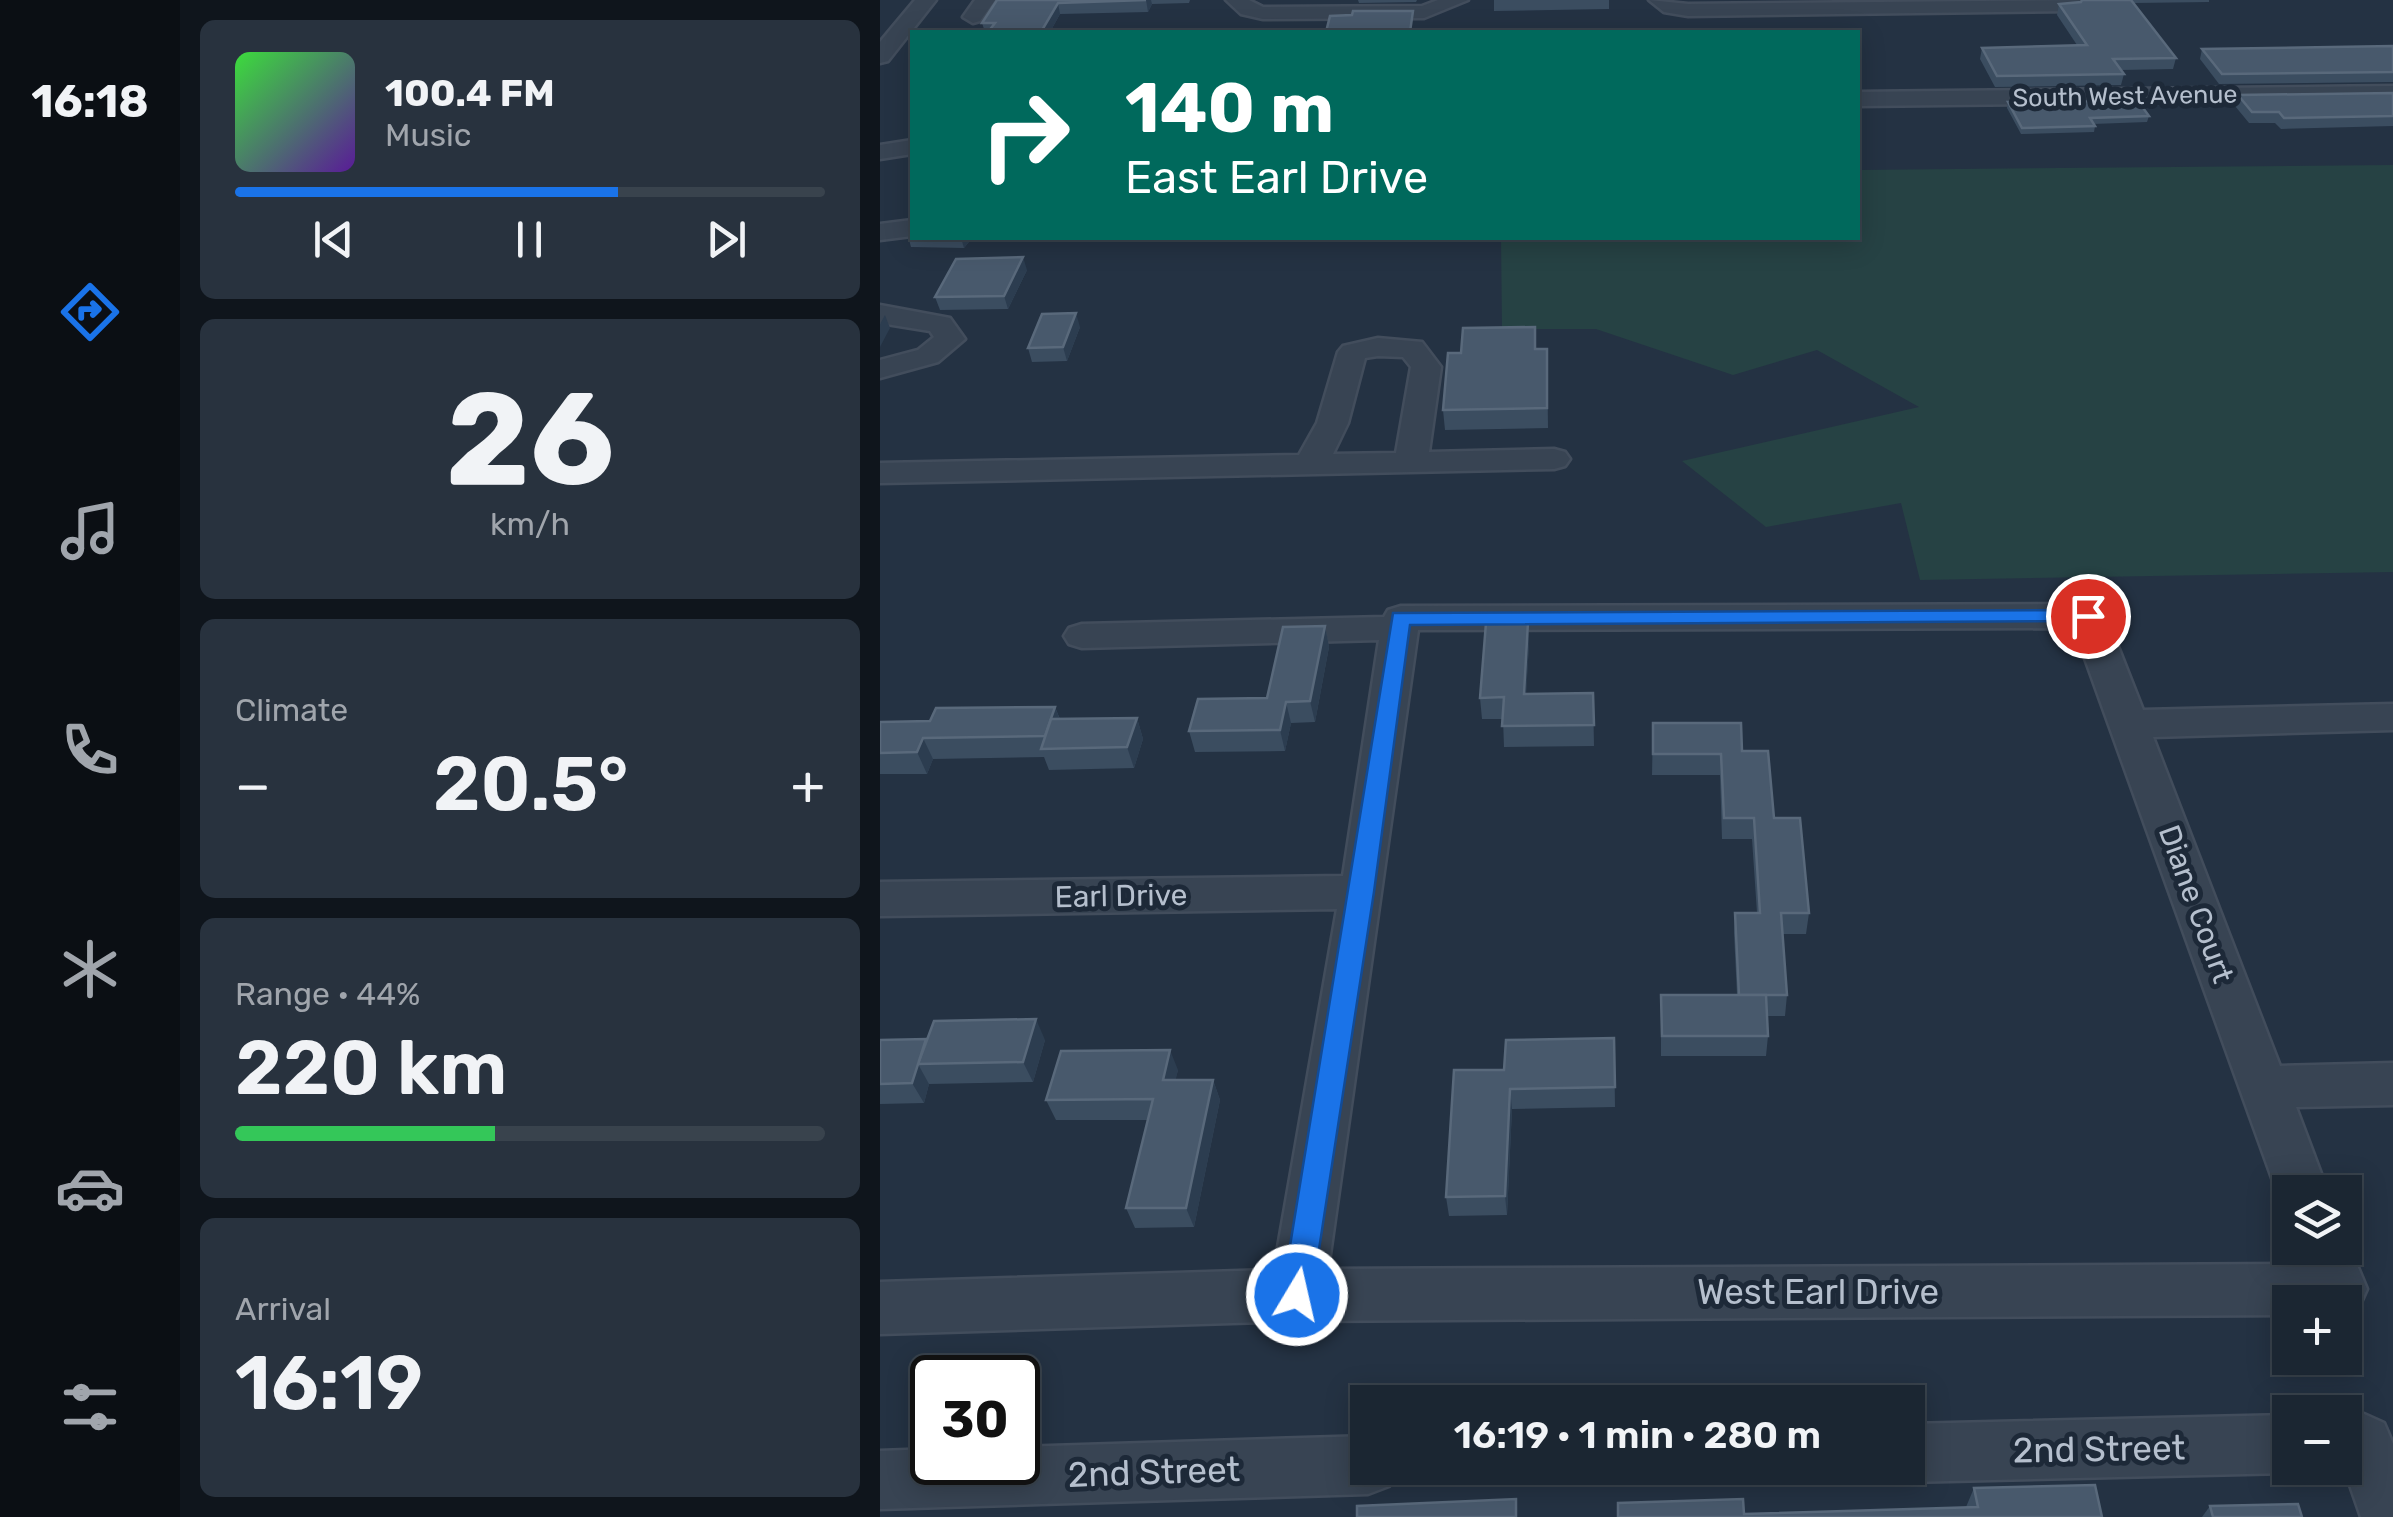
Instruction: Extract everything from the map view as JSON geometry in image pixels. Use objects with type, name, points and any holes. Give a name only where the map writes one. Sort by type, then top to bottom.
[{"type":"street","points":[[1236,0],[1248,10],[1313,23],[1424,12],[1458,0]]},
{"type":"street","points":[[1659,0],[1672,8],[1688,10],[1768,4],[2071,5],[2074,0]]},
{"type":"street","points":[[894,8],[925,2]]},
{"type":"street","points":[[880,56],[925,2]]},
{"type":"street","name":"South West Avenue","points":[[1860,98],[2393,93]]},
{"type":"street","points":[[880,152],[910,147]]},
{"type":"street","points":[[880,232],[910,228]]},
{"type":"street","points":[[880,314],[940,324],[950,339],[928,356],[880,368]]},
{"type":"street","points":[[1309,463],[1324,447],[1339,411],[1353,352],[1378,347],[1412,348],[1426,368],[1411,462]]},
{"type":"street","points":[[880,473],[1554,459]]},
{"type":"street","name":"Diane Court","points":[[1400,623],[2088,616],[2298,1175]]},
{"type":"street","points":[[1082,636],[1400,623],[1362,892],[1297,1295]]},
{"type":"street","points":[[2128,724],[2393,717]]},
{"type":"street","name":"Earl Drive","points":[[880,899],[1362,892]]},
{"type":"street","points":[[2264,1087],[2393,1084]]},
{"type":"street","name":"West Earl Drive","points":[[880,1308],[2332,1268]]},
{"type":"street","points":[[2368,1442],[2390,1517]]},
{"type":"street","name":"2nd Street","points":[[1925,1453],[2272,1444]]},
{"type":"street","name":"2nd Street","points":[[880,1480],[1350,1466]]},
{"type":"green space","points":[[2393,165],[2393,572],[1920,580],[1901,503],[1766,527],[1682,461],[1919,407],[1817,350],[1733,375],[1596,329],[1502,329],[1501,240],[1860,240],[1860,170]]},
{"type":"building","points":[[997,0],[1146,0],[1058,3],[1042,30],[990,30],[995,23],[982,23]]},
{"type":"building","points":[[2131,0],[2176,58],[2113,59],[2124,74],[1997,76],[1982,48],[2087,45],[2059,4]]},
{"type":"building","points":[[1353,11],[1413,11],[1410,30],[1326,30],[1330,16],[1352,15]]},
{"type":"building","points":[[2393,46],[2393,72],[2222,74],[2202,49]]},
{"type":"building","points":[[2393,93],[2393,116],[2284,118],[2279,112],[2252,112],[2238,95]]},
{"type":"building","points":[[2138,101],[2149,116],[2090,118],[2095,126],[2022,128],[2008,102]]},
{"type":"building","points":[[1023,257],[1004,296],[935,297],[956,259]]},
{"type":"building","points":[[1076,313],[1063,347],[1028,348],[1042,314]]},
{"type":"building","points":[[1535,327],[1535,349],[1547,349],[1547,408],[1443,410],[1448,353],[1461,353],[1463,328]]},
{"type":"building","points":[[1528,622],[1524,694],[1593,693],[1594,725],[1502,726],[1504,697],[1480,698],[1486,623]]},
{"type":"building","points":[[1325,626],[1310,701],[1286,702],[1280,730],[1189,731],[1198,699],[1267,698],[1283,627]]},
{"type":"building","points":[[1055,707],[1045,736],[923,738],[917,752],[880,753],[880,722],[930,721],[936,708]]},
{"type":"building","points":[[1137,718],[1127,747],[1041,749],[1051,719]]},
{"type":"building","points":[[1653,723],[1741,723],[1742,751],[1768,751],[1774,818],[1800,818],[1809,913],[1781,913],[1787,995],[1739,995],[1735,913],[1760,913],[1754,818],[1724,818],[1721,754],[1653,754]]},
{"type":"building","points":[[1661,995],[1766,995],[1768,1036],[1662,1036]]},
{"type":"building","points":[[1036,1019],[1023,1062],[918,1064],[934,1021]]},
{"type":"building","points":[[1614,1038],[1615,1087],[1510,1089],[1505,1196],[1446,1197],[1454,1070],[1504,1070],[1506,1040]]},
{"type":"building","points":[[926,1039],[912,1083],[880,1084],[880,1040]]},
{"type":"building","points":[[1170,1050],[1163,1080],[1213,1080],[1186,1208],[1126,1208],[1153,1099],[1046,1100],[1061,1051]]},
{"type":"building","points":[[2095,1485],[2102,1517],[1618,1517],[1618,1503],[1743,1499],[1744,1514],[1978,1507],[1974,1488]]},
{"type":"building","points":[[1516,1499],[1516,1517],[1357,1517],[1357,1506]]},
{"type":"building","points":[[2298,1504],[2302,1517],[2213,1517],[2210,1506]]},
{"type":"route","points":[[1297,1295],[1362,892],[1400,618],[2088,616]]}]
